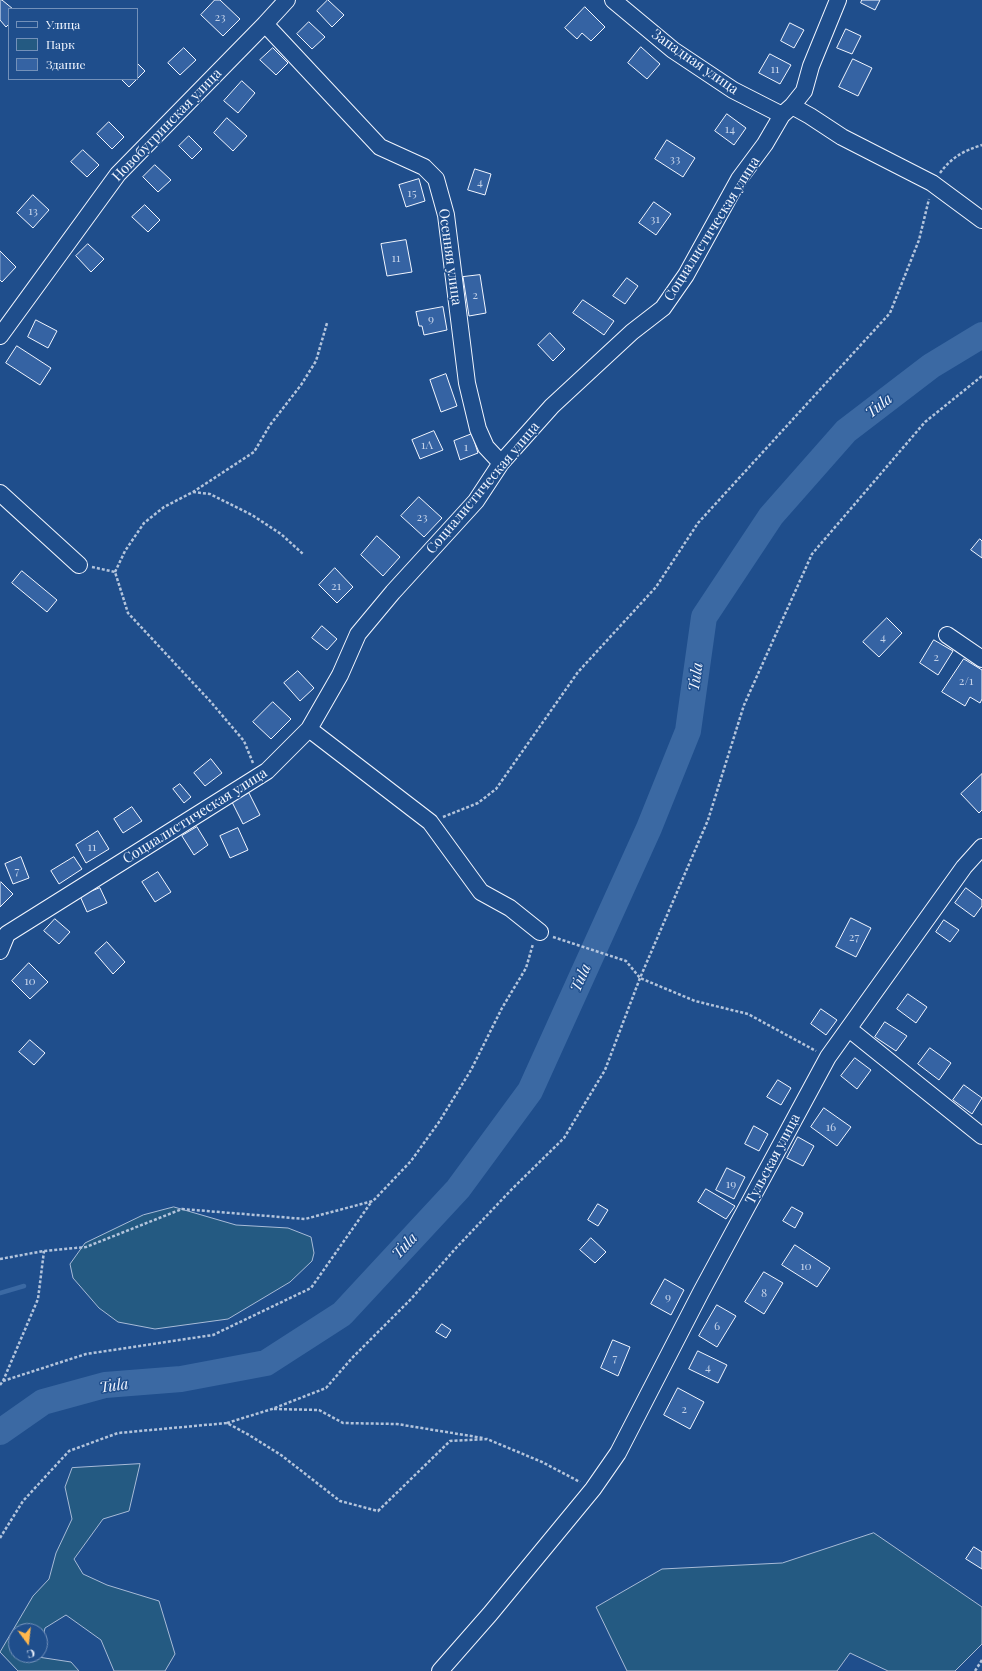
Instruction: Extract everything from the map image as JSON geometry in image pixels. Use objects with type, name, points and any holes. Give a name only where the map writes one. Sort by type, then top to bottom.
[{"type":"street","name":"Новобугринская улица","points":[[0,336],[118,174],[287,0]]},
{"type":"street","name":"Западная улица","points":[[613,0],[679,54],[733,90],[787,111],[810,116],[842,137],[932,183],[982,220]]},
{"type":"street","name":"Социалистическая улица","points":[[0,951],[4,931],[259,777],[268,771],[309,729],[340,675],[358,634],[393,592],[476,501],[502,463],[552,406],[632,332],[663,308],[686,275],[739,179],[787,111],[804,91],[811,66],[838,0]]},
{"type":"street","name":"Осенняя улица","points":[[265,24],[380,147],[424,167],[436,179],[446,214],[467,383],[478,429],[486,447],[502,463]]},
{"type":"street","points":[[0,493],[79,565]]},
{"type":"street","points":[[947,635],[982,659]]},
{"type":"street","points":[[309,729],[430,822],[481,892],[510,908],[540,932]]},
{"type":"street","name":"Тульская улица","points":[[440,1671],[490,1614],[593,1489],[618,1453],[705,1285],[828,1057],[964,867],[982,848]]},
{"type":"street","points":[[848,1029],[982,1136]]},
{"type":"path","points":[[430,822],[478,803],[496,789],[578,672],[656,587],[698,523],[890,313],[918,240],[932,183],[949,161],[972,148],[982,145]]},
{"type":"path","points":[[259,777],[244,741],[210,701],[128,613],[115,572],[125,551],[144,523],[164,507],[193,492],[254,452],[270,425],[301,385],[316,361],[327,323]]},
{"type":"path","points":[[0,1538],[23,1501],[69,1451],[118,1433],[227,1423],[272,1409],[326,1388],[352,1358],[411,1300],[456,1248],[564,1138],[605,1070],[640,978],[708,820],[744,705],[812,554],[925,422],[982,376]]},
{"type":"path","points":[[193,492],[210,494],[252,515],[281,534],[303,554]]},
{"type":"path","points":[[79,565],[115,572]]},
{"type":"path","points":[[3,1382],[86,1354],[212,1335],[311,1288],[373,1201],[411,1161],[439,1122],[471,1070],[502,1008],[526,968],[531,946],[540,932]]},
{"type":"path","points":[[558,939],[626,961],[640,978],[695,1001],[748,1014],[828,1057]]},
{"type":"path","points":[[0,1259],[44,1251],[86,1247],[182,1209],[305,1219],[373,1201]]},
{"type":"path","points":[[0,1385],[3,1382],[38,1299],[44,1251]]},
{"type":"path","points":[[272,1409],[319,1410],[343,1423],[397,1424],[487,1439],[542,1462],[593,1489]]},
{"type":"path","points":[[227,1423],[281,1455],[340,1501],[378,1511],[450,1441],[487,1439]]},
{"type":"path","points":[[974,1671],[982,1660]]},
{"type":"green space","points":[[174,1207],[236,1225],[288,1228],[311,1237],[314,1253],[312,1261],[290,1282],[228,1319],[155,1329],[118,1322],[99,1308],[73,1278],[70,1264],[85,1243],[143,1215]]},
{"type":"green space","points":[[140,1464],[129,1511],[103,1519],[74,1559],[83,1574],[107,1585],[159,1601],[175,1654],[165,1671],[114,1671],[101,1640],[66,1615],[48,1626],[48,1623],[17,1623],[33,1596],[49,1579],[56,1553],[72,1519],[65,1487],[72,1468]]},
{"type":"green space","points":[[874,1533],[982,1607],[982,1644],[955,1671],[888,1671],[850,1653],[837,1671],[627,1671],[596,1607],[662,1569],[782,1563]]},
{"type":"green space","points":[[8,1638],[8,1660],[0,1652]]},
{"type":"green space","points":[[48,1659],[71,1662],[79,1671],[18,1671],[10,1663],[48,1663]]},
{"type":"building","points":[[2,0],[12,8],[8,8],[8,25],[6,27],[0,20],[0,2]]},
{"type":"building","points":[[215,0],[220,0],[240,19],[223,36],[201,15]]},
{"type":"building","points":[[328,0],[344,15],[332,27],[317,11]]},
{"type":"building","points":[[862,0],[880,0],[875,10],[861,3]]},
{"type":"building","points":[[585,7],[605,27],[591,41],[582,33],[577,39],[565,28]]},
{"type":"building","points":[[309,22],[325,37],[312,49],[297,34]]},
{"type":"building","points":[[790,23],[804,30],[794,48],[781,41]]},
{"type":"building","points":[[846,29],[861,36],[852,54],[837,48]]},
{"type":"building","points":[[641,47],[660,64],[647,79],[628,63]]},
{"type":"building","points":[[184,48],[196,60],[180,75],[168,63]]},
{"type":"building","points":[[273,48],[288,63],[276,75],[260,60]]},
{"type":"building","points":[[770,54],[791,65],[780,84],[759,73]]},
{"type":"building","points":[[853,59],[872,68],[858,96],[839,87]]},
{"type":"building","points":[[138,64],[145,71],[138,78]]},
{"type":"building","points":[[122,80],[136,80],[129,87]]},
{"type":"building","points":[[242,81],[255,93],[238,113],[224,101]]},
{"type":"building","points":[[727,114],[746,128],[734,145],[715,131]]},
{"type":"building","points":[[227,118],[247,136],[233,151],[214,133]]},
{"type":"building","points":[[109,122],[124,137],[112,149],[97,134]]},
{"type":"building","points":[[189,136],[202,149],[192,159],[179,146]]},
{"type":"building","points":[[667,140],[695,158],[683,177],[655,159]]},
{"type":"building","points":[[83,150],[99,165],[87,177],[71,162]]},
{"type":"building","points":[[155,165],[171,180],[158,192],[143,177]]},
{"type":"building","points":[[475,169],[491,174],[485,195],[468,190]]},
{"type":"building","points":[[419,179],[425,201],[406,207],[399,185]]},
{"type":"building","points":[[33,195],[49,210],[33,228],[17,213]]},
{"type":"building","points":[[654,202],[671,214],[656,235],[639,223]]},
{"type":"building","points":[[145,205],[160,220],[148,232],[132,217]]},
{"type":"building","points":[[406,240],[412,272],[387,276],[381,244]]},
{"type":"building","points":[[88,244],[104,259],[91,272],[76,256]]},
{"type":"building","points":[[0,251],[16,267],[2,282],[0,280]]},
{"type":"building","points":[[480,275],[486,313],[469,316],[463,277]]},
{"type":"building","points":[[627,278],[638,286],[625,304],[613,296]]},
{"type":"building","points":[[583,300],[614,321],[604,335],[573,313]]},
{"type":"building","points":[[443,307],[447,330],[424,335],[422,326],[419,326],[416,312]]},
{"type":"building","points":[[36,320],[57,331],[48,348],[28,337]]},
{"type":"building","points":[[550,333],[565,349],[553,361],[538,345]]},
{"type":"building","points":[[17,346],[51,368],[40,385],[6,363]]},
{"type":"building","points":[[446,374],[457,406],[441,412],[430,380]]},
{"type":"building","points":[[434,431],[443,450],[420,459],[412,440]]},
{"type":"building","points":[[472,434],[478,453],[460,460],[454,441]]},
{"type":"building","points":[[419,497],[442,518],[424,537],[401,516]]},
{"type":"building","points":[[377,536],[400,557],[383,576],[361,555]]},
{"type":"building","points":[[980,539],[982,541],[982,558],[971,550]]},
{"type":"building","points":[[335,568],[353,587],[337,603],[319,585]]},
{"type":"building","points":[[22,571],[57,600],[47,612],[12,583]]},
{"type":"building","points":[[887,618],[902,633],[879,657],[863,642]]},
{"type":"building","points":[[322,626],[337,639],[327,650],[312,638]]},
{"type":"building","points":[[934,640],[953,651],[938,675],[920,663]]},
{"type":"building","points":[[964,659],[982,670],[982,699],[980,703],[970,697],[965,706],[942,692]]},
{"type":"building","points":[[298,671],[314,688],[300,701],[284,683]]},
{"type":"building","points":[[273,702],[291,719],[271,739],[253,722]]},
{"type":"building","points":[[211,759],[222,773],[205,786],[194,773]]},
{"type":"building","points":[[982,774],[982,810],[979,813],[961,794]]},
{"type":"building","points":[[180,784],[191,797],[184,803],[173,789]]},
{"type":"building","points":[[249,793],[260,815],[243,824],[232,802]]},
{"type":"building","points":[[132,807],[142,821],[123,833],[114,819]]},
{"type":"building","points":[[197,827],[208,845],[194,855],[182,836]]},
{"type":"building","points":[[238,828],[248,850],[230,858],[220,836]]},
{"type":"building","points":[[98,831],[109,849],[86,863],[76,845]]},
{"type":"building","points":[[21,857],[29,878],[13,884],[5,864]]},
{"type":"building","points":[[74,857],[82,869],[59,884],[51,871]]},
{"type":"building","points":[[158,872],[171,892],[155,902],[142,882]]},
{"type":"building","points":[[1,882],[13,894],[0,907],[0,883]]},
{"type":"building","points":[[100,888],[107,903],[87,912],[80,896]]},
{"type":"building","points":[[966,888],[982,900],[982,906],[974,917],[955,903]]},
{"type":"building","points":[[851,918],[871,928],[856,957],[836,947]]},
{"type":"building","points":[[55,919],[70,932],[59,944],[44,931]]},
{"type":"building","points":[[944,920],[959,930],[950,942],[936,932]]},
{"type":"building","points":[[107,942],[125,962],[113,974],[95,953]]},
{"type":"building","points":[[29,963],[48,982],[30,999],[12,981]]},
{"type":"building","points":[[908,994],[927,1007],[916,1023],[897,1009]]},
{"type":"building","points":[[821,1009],[837,1020],[826,1035],[811,1024]]},
{"type":"building","points":[[885,1022],[907,1036],[896,1051],[875,1037]]},
{"type":"building","points":[[30,1040],[45,1053],[34,1065],[19,1052]]},
{"type":"building","points":[[930,1048],[951,1063],[939,1080],[918,1064]]},
{"type":"building","points":[[855,1058],[871,1070],[857,1089],[841,1076]]},
{"type":"building","points":[[778,1080],[791,1088],[781,1105],[767,1097]]},
{"type":"building","points":[[964,1085],[982,1098],[972,1114],[953,1100]]},
{"type":"building","points":[[824,1108],[851,1127],[837,1146],[811,1127]]},
{"type":"building","points":[[754,1126],[768,1134],[759,1151],[745,1144]]},
{"type":"building","points":[[798,1137],[814,1146],[803,1166],[787,1158]]},
{"type":"building","points":[[727,1168],[745,1177],[734,1199],[716,1190]]},
{"type":"building","points":[[706,1189],[735,1206],[726,1219],[698,1202]]},
{"type":"building","points":[[598,1204],[608,1210],[598,1226],[588,1220]]},
{"type":"building","points":[[792,1207],[803,1213],[795,1228],[783,1221]]},
{"type":"building","points":[[591,1238],[606,1252],[595,1263],[580,1250]]},
{"type":"building","points":[[795,1245],[830,1268],[817,1287],[782,1265]]},
{"type":"building","points":[[764,1272],[783,1283],[764,1314],[745,1302]]},
{"type":"building","points":[[665,1279],[684,1290],[671,1315],[651,1304]]},
{"type":"building","points":[[717,1305],[736,1316],[717,1347],[699,1336]]},
{"type":"building","points":[[442,1324],[451,1330],[446,1338],[436,1332]]},
{"type":"building","points":[[613,1340],[630,1347],[618,1376],[601,1368]]},
{"type":"building","points":[[698,1351],[727,1365],[718,1383],[689,1369]]},
{"type":"building","points":[[678,1388],[704,1402],[690,1429],[664,1415]]},
{"type":"building","points":[[974,1547],[982,1552],[982,1569],[966,1559]]},
{"type":"waterway","name":"Tula","points":[[0,1432],[43,1402],[105,1385],[181,1379],[266,1363],[342,1314],[458,1189],[530,1091],[649,828],[688,731],[704,617],[771,516],[846,431],[931,366],[982,335]]},
{"type":"waterway","points":[[0,1293],[24,1286]]}]
